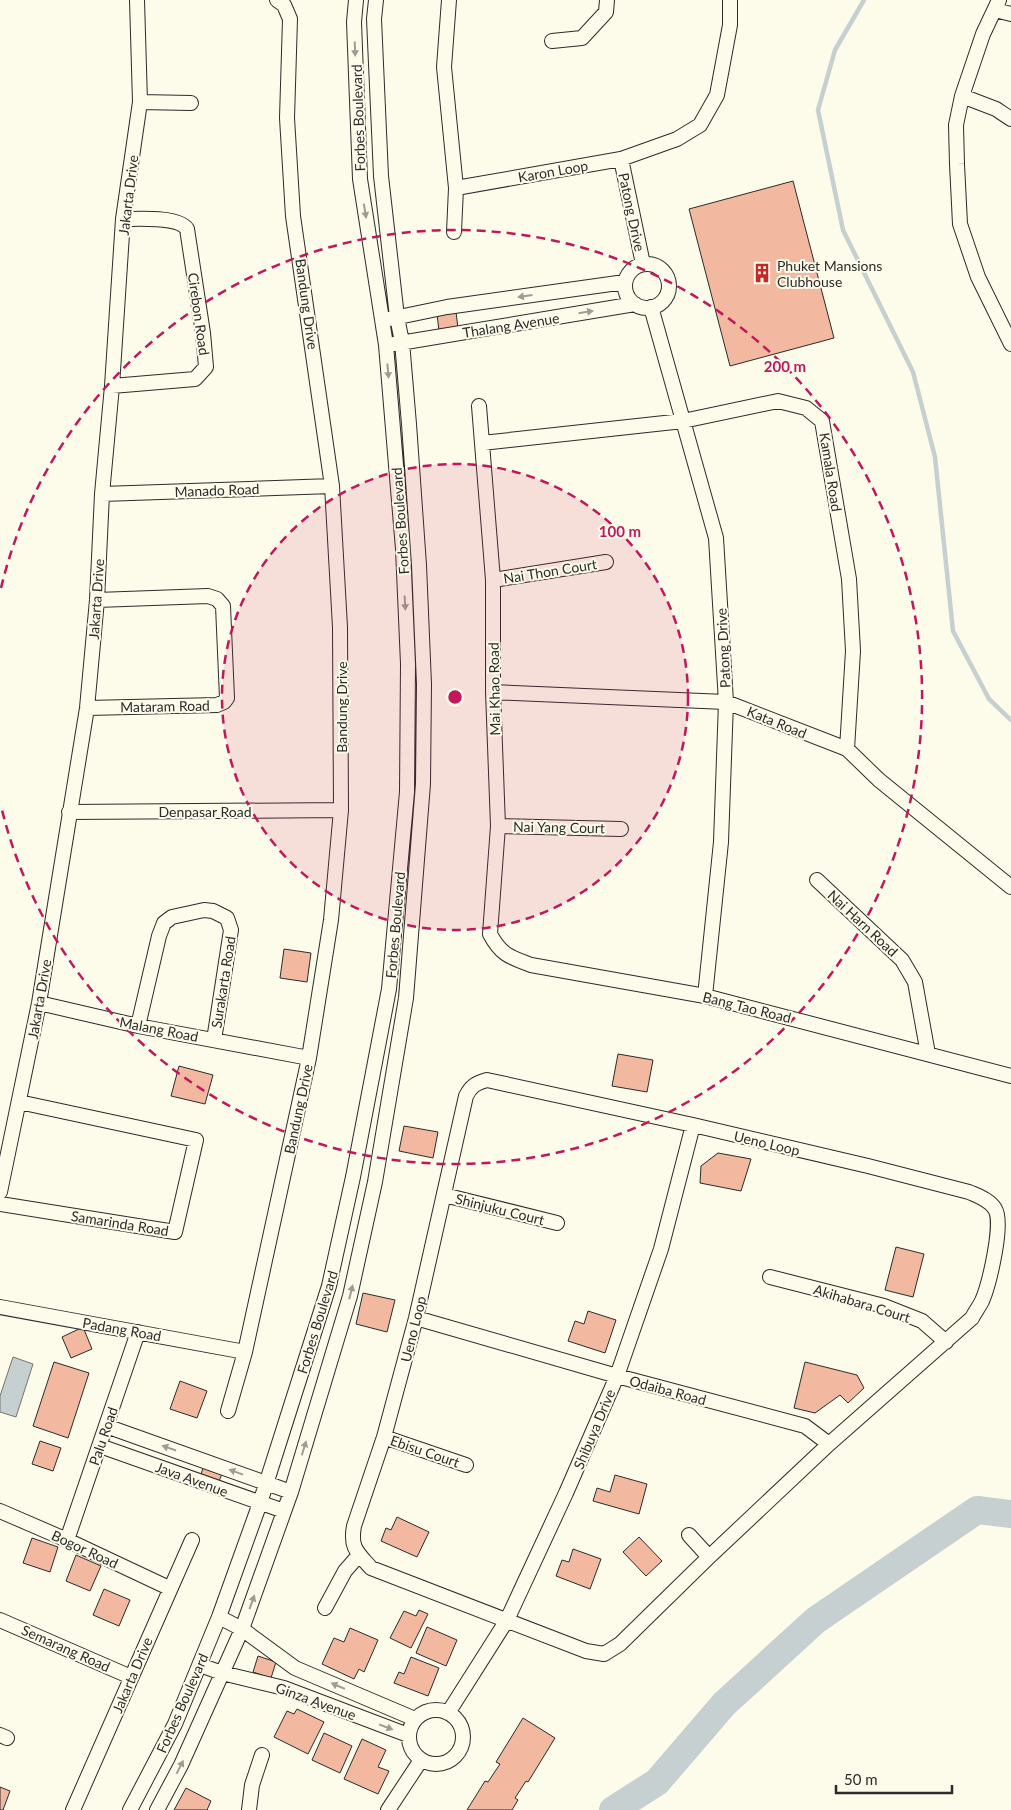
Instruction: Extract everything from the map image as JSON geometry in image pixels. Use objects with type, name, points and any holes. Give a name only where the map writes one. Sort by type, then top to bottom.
[{"type":"street","name":"Jakarta Drive","points":[[0,1192],[39,1003],[87,708],[97,600],[102,494],[112,386],[123,219],[140,102],[138,0]]},
{"type":"street","name":"Bandung Drive","points":[[228,1411],[245,1352],[309,1058],[331,920],[341,810],[340,627],[332,486],[294,216],[287,118],[290,19],[284,5],[277,0]]},
{"type":"street","name":"Forbes Boulevard","points":[[130,1810],[175,1724],[219,1617],[260,1503],[329,1286],[389,989],[407,792],[408,664],[403,549],[386,346],[360,178],[354,22],[356,0]]},
{"type":"street","name":"Forbes Boulevard","points":[[157,1810],[182,1765],[242,1629],[291,1492],[350,1296],[375,1182],[406,998],[423,784],[424,684],[419,566],[402,342],[397,317],[381,176],[374,19],[376,0]]},
{"type":"street","points":[[449,0],[444,66],[456,188],[454,232]]},
{"type":"street","points":[[552,41],[582,38],[606,12],[607,0]]},
{"type":"street","name":"Karon Loop","points":[[456,188],[621,159],[677,139],[700,125],[717,95],[730,25],[730,0]]},
{"type":"street","points":[[1011,14],[997,5],[982,34],[962,96],[956,125],[960,224],[978,277],[1011,344]]},
{"type":"street","points":[[962,96],[996,109],[1011,119]]},
{"type":"street","points":[[140,102],[191,103]]},
{"type":"street","name":"Patong Drive","points":[[621,159],[643,264]]},
{"type":"street","name":"Cirebon Road","points":[[112,386],[195,379],[206,367],[203,333],[187,229],[181,224],[172,222],[152,219],[123,219]]},
{"type":"street","points":[[643,264],[650,264],[663,270],[669,282],[667,296],[658,305],[651,308],[635,304],[627,294],[625,282],[632,270],[643,264]]},
{"type":"street","name":"Thalang Avenue","points":[[382,321],[447,307],[625,282]]},
{"type":"street","name":"Thalang Avenue","points":[[386,346],[635,304]]},
{"type":"street","name":"Patong Drive","points":[[651,308],[716,538],[726,702],[720,842],[705,996]]},
{"type":"street","name":"Kamala Road","points":[[482,443],[683,421],[778,401],[806,408],[822,421],[848,578],[853,651],[847,750]]},
{"type":"street","name":"Mai Khao Road","points":[[479,406],[493,580],[493,692],[498,826],[490,934]]},
{"type":"street","name":"Manado Road","points":[[102,494],[332,486]]},
{"type":"street","name":"Nai Thon Court","points":[[493,580],[606,562]]},
{"type":"street","name":"Mataram Road","points":[[87,708],[217,704],[224,702],[227,698],[223,606],[217,599],[208,596],[97,600]]},
{"type":"street","name":"Kata Road","points":[[493,692],[726,702],[847,750],[879,780],[1011,887]]},
{"type":"street","name":"Denpasar Road","points":[[69,812],[341,810]]},
{"type":"street","name":"Nai Yang Court","points":[[498,826],[621,829]]},
{"type":"street","name":"Nai Harn Road","points":[[816,880],[902,960],[915,982],[928,1054]]},
{"type":"street","name":"Surakarta Road","points":[[138,1026],[159,936],[164,923],[172,917],[204,910],[213,911],[227,918],[231,930],[214,1040]]},
{"type":"street","name":"Bang Tao Road","points":[[490,934],[498,948],[511,958],[531,965],[705,996],[1011,1076]]},
{"type":"street","name":"Malang Road","points":[[39,1003],[138,1026],[309,1058]]},
{"type":"street","name":"Ueno Loop","points":[[487,1080],[693,1125],[969,1192],[983,1198],[996,1209],[998,1223],[994,1256],[988,1282],[982,1300],[972,1318],[829,1444],[620,1644],[604,1654],[569,1646],[371,1568],[359,1555],[351,1542],[354,1526],[384,1437],[416,1318],[444,1196],[466,1096],[469,1089],[476,1083],[487,1080]]},
{"type":"street","name":"Samarinda Road","points":[[0,1204],[175,1232],[196,1140],[19,1102]]},
{"type":"street","name":"Shibuya Drive","points":[[448,1713],[507,1620],[566,1493],[617,1376],[661,1248],[693,1125]]},
{"type":"street","name":"Shinjuku Court","points":[[444,1196],[557,1224]]},
{"type":"street","name":"Akihabara Court","points":[[770,1277],[884,1306],[922,1321],[946,1342]]},
{"type":"street","name":"Padang Road","points":[[0,1307],[245,1352]]},
{"type":"street","name":"Odaiba Road","points":[[416,1318],[617,1376],[805,1426],[829,1444]]},
{"type":"street","name":"Palu Road","points":[[67,1540],[138,1332]]},
{"type":"street","name":"Java Avenue","points":[[106,1426],[291,1492]]},
{"type":"street","name":"Ebisu Court","points":[[384,1437],[466,1464]]},
{"type":"street","name":"Java Avenue","points":[[100,1446],[284,1511]]},
{"type":"street","name":"Bogor Road","points":[[0,1511],[169,1588]]},
{"type":"street","points":[[689,1535],[709,1557]]},
{"type":"street","name":"Jakarta Drive","points":[[73,1810],[169,1588],[192,1540]]},
{"type":"street","points":[[325,1608],[345,1571],[359,1555]]},
{"type":"street","name":"Ginza Avenue","points":[[219,1617],[242,1629],[295,1668],[415,1719]]},
{"type":"street","name":"Semarang Road","points":[[0,1620],[131,1677]]},
{"type":"street","name":"Ginza Avenue","points":[[200,1664],[222,1673],[284,1688],[408,1735]]},
{"type":"street","points":[[284,1688],[295,1668]]},
{"type":"street","points":[[431,1710],[440,1710],[448,1713],[455,1718],[460,1726],[463,1734],[462,1743],[454,1758],[438,1765],[429,1764],[421,1760],[411,1750],[408,1735],[415,1719],[422,1714],[431,1710]]},
{"type":"street","points":[[248,1810],[252,1786],[262,1755]]},
{"type":"street","points":[[388,1810],[421,1760]]},
{"type":"shaded area","points":[[13,1357],[33,1364],[16,1417],[0,1412],[0,1396]]},
{"type":"building","name":"Phuket Mansions Clubhouse","points":[[793,181],[834,338],[730,366],[689,209]]},
{"type":"building","points":[[456,312],[458,328],[439,331],[437,314]]},
{"type":"building","points":[[284,949],[311,953],[307,982],[280,978]]},
{"type":"building","points":[[618,1054],[653,1060],[647,1092],[612,1086]]},
{"type":"building","points":[[179,1066],[213,1075],[205,1104],[171,1096]]},
{"type":"building","points":[[404,1126],[438,1132],[433,1158],[399,1151]]},
{"type":"building","points":[[718,1153],[751,1159],[741,1191],[700,1183],[701,1166]]},
{"type":"building","points":[[896,1247],[924,1254],[913,1297],[885,1290]]},
{"type":"building","points":[[363,1293],[395,1300],[387,1332],[356,1324]]},
{"type":"building","points":[[588,1311],[616,1320],[605,1353],[568,1341],[575,1321],[584,1324]]},
{"type":"building","points":[[83,1327],[92,1349],[71,1358],[62,1337]]},
{"type":"building","points":[[54,1362],[89,1373],[68,1438],[33,1426]]},
{"type":"building","points":[[805,1362],[857,1375],[864,1388],[848,1403],[840,1395],[815,1413],[794,1408]]},
{"type":"building","points":[[180,1381],[207,1391],[197,1418],[170,1409]]},
{"type":"building","points":[[40,1441],[61,1448],[53,1471],[32,1464]]},
{"type":"building","points":[[204,1464],[223,1471],[218,1484],[200,1478]]},
{"type":"building","points":[[615,1475],[647,1484],[639,1514],[593,1501],[597,1488],[610,1492]]},
{"type":"building","points":[[397,1517],[429,1532],[417,1557],[381,1541],[386,1528],[391,1530]]},
{"type":"building","points":[[639,1537],[662,1561],[646,1576],[623,1552]]},
{"type":"building","points":[[32,1538],[58,1547],[50,1572],[23,1563]]},
{"type":"building","points":[[573,1549],[601,1559],[590,1589],[556,1576],[562,1560],[569,1562]]},
{"type":"building","points":[[76,1555],[101,1566],[90,1591],[66,1581]]},
{"type":"building","points":[[104,1589],[130,1600],[119,1626],[93,1615]]},
{"type":"building","points":[[419,1610],[428,1614],[411,1648],[390,1638],[404,1611],[416,1616]]},
{"type":"building","points":[[427,1627],[457,1640],[446,1666],[416,1653]]},
{"type":"building","points":[[350,1628],[378,1640],[364,1672],[359,1669],[354,1679],[322,1664],[334,1638],[344,1642]]},
{"type":"building","points":[[258,1656],[276,1662],[271,1678],[253,1672]]},
{"type":"building","points":[[411,1657],[439,1668],[428,1696],[394,1683],[399,1672],[404,1674]]},
{"type":"building","points":[[297,1709],[324,1722],[308,1754],[274,1737],[287,1711],[294,1714]]},
{"type":"building","points":[[523,1718],[555,1738],[528,1782],[526,1781],[515,1798],[518,1800],[512,1810],[467,1810],[485,1781],[488,1782],[500,1764],[496,1762]]},
{"type":"building","points":[[324,1733],[352,1746],[340,1773],[312,1760]]},
{"type":"building","points":[[362,1739],[386,1750],[378,1767],[389,1771],[378,1794],[344,1779]]},
{"type":"building","points":[[0,1787],[10,1791],[3,1810],[0,1810]]},
{"type":"building","points":[[186,1788],[211,1801],[207,1810],[174,1810]]},
{"type":"waterway","points":[[864,0],[835,50],[818,110],[843,230],[913,372],[935,457],[953,631],[989,699],[1011,720]]},
{"type":"waterway","points":[[613,1810],[657,1782],[724,1704],[816,1620],[977,1510],[1011,1514]]},
{"type":"place","name":"Phuket Mansions Clubhouse","points":[[762,273]]}]
